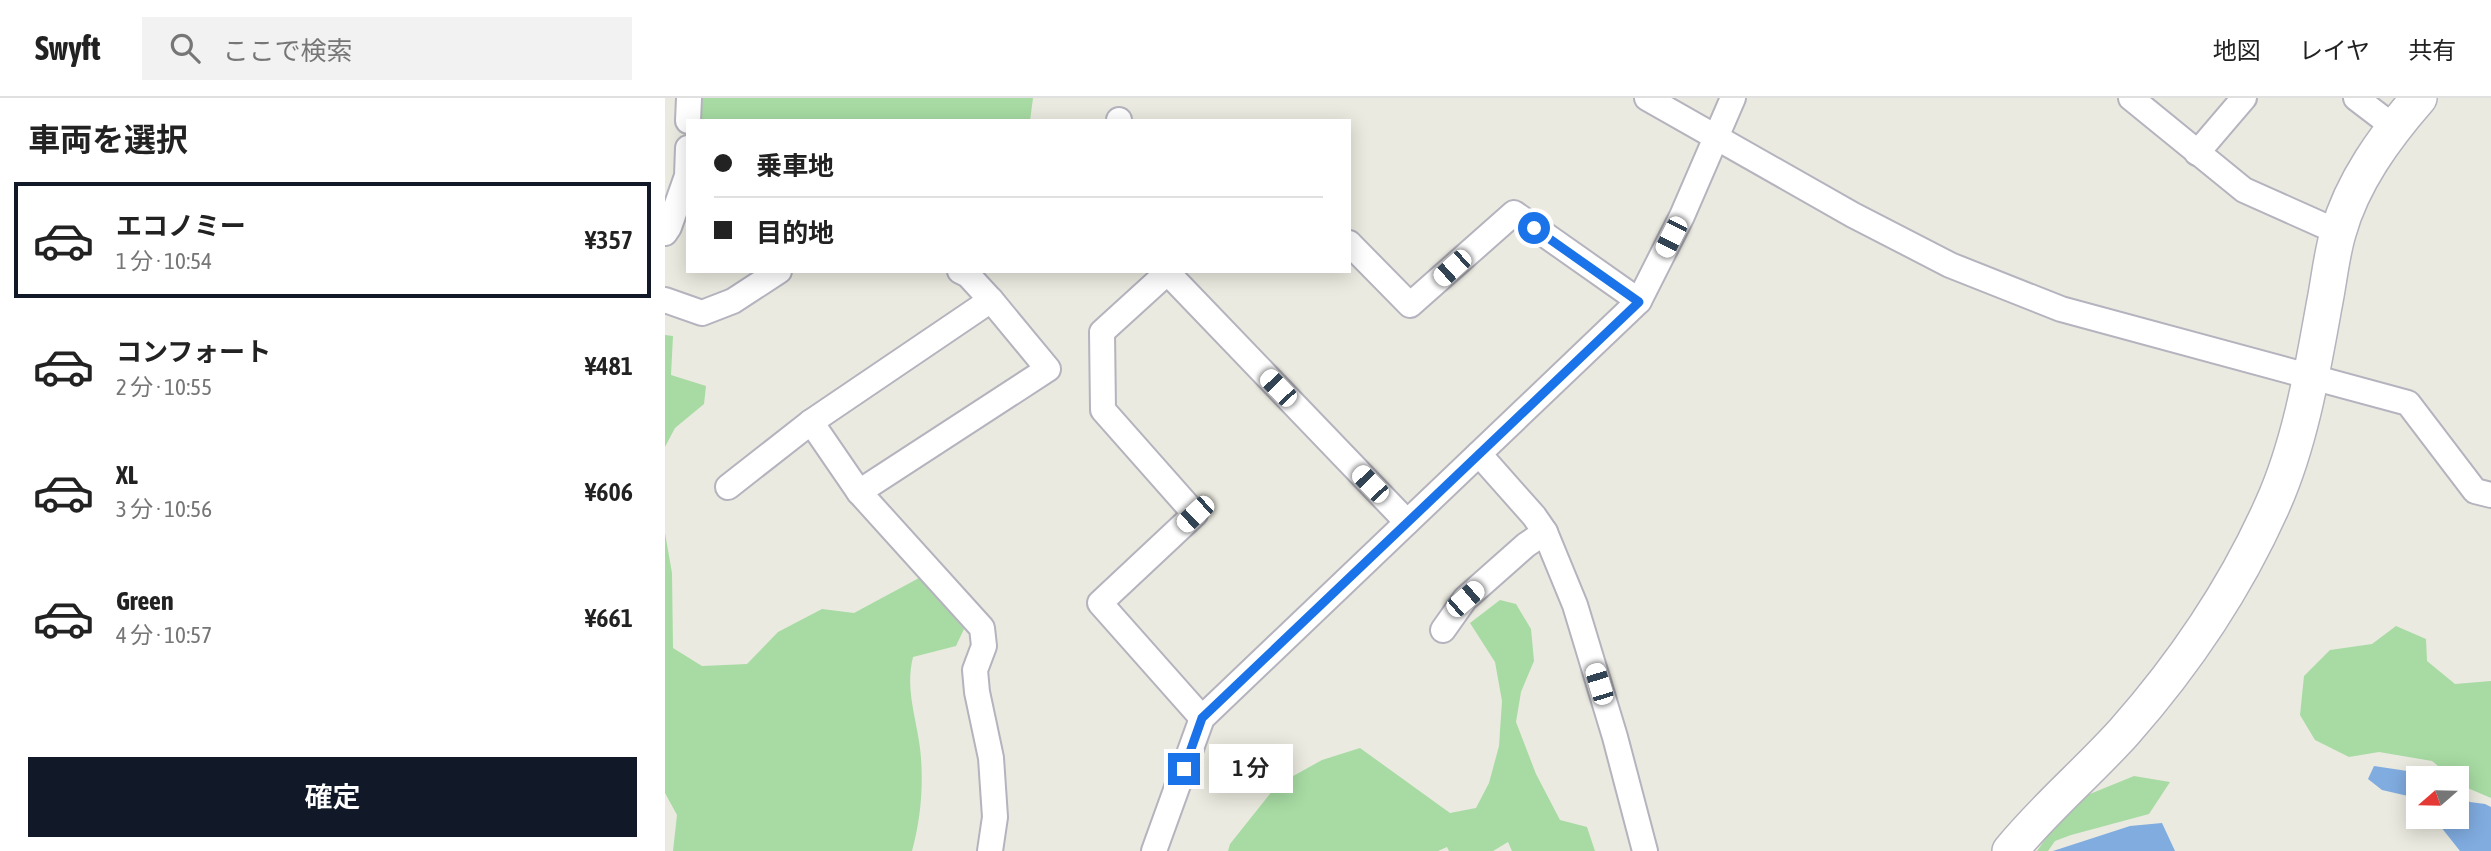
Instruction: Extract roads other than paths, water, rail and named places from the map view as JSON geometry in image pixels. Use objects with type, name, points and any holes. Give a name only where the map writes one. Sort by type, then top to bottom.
[{"type":"street","points":[[688,119],[689,98]]},
{"type":"street","points":[[1647,98],[1853,215],[1950,265],[2061,309],[2311,379],[2408,403],[2475,491],[2491,495]]},
{"type":"street","points":[[1154,851],[1202,718],[1639,302],[1682,216],[1733,98]]},
{"type":"street","points":[[2131,98],[2244,190],[2338,232]]},
{"type":"street","points":[[2197,153],[2244,98]]},
{"type":"street","points":[[2357,98],[2394,127]]},
{"type":"street","points":[[2010,851],[2034,821],[2123,733],[2179,666],[2221,602],[2273,504],[2290,454],[2311,379],[2338,232],[2363,173],[2394,127],[2419,98]]},
{"type":"street","points":[[665,233],[686,179]]},
{"type":"street","points":[[1351,245],[1410,306],[1514,213],[1639,302]]},
{"type":"street","points":[[665,300],[702,313],[733,301],[776,273]]},
{"type":"street","points":[[859,492],[1048,369],[991,300],[964,273]]},
{"type":"street","points":[[1166,273],[1102,332],[1103,410],[1195,514],[1100,603],[1202,718]]},
{"type":"street","points":[[1168,273],[1407,522]]},
{"type":"street","points":[[728,486],[811,422],[991,300]]},
{"type":"street","points":[[811,422],[859,492],[982,628],[984,646],[975,670],[991,758],[995,817],[991,851]]},
{"type":"street","points":[[1479,454],[1545,532],[1575,605],[1615,737],[1645,851]]},
{"type":"street","points":[[1443,630],[1465,599],[1526,545],[1545,532]]},
{"type":"water","points":[[2374,766],[2406,771],[2406,796],[2382,790],[2368,779]]},
{"type":"water","points":[[2469,801],[2491,807],[2491,851],[2460,851],[2443,830],[2469,830]]},
{"type":"water","points":[[2162,823],[2175,851],[2053,851],[2130,826]]}]
